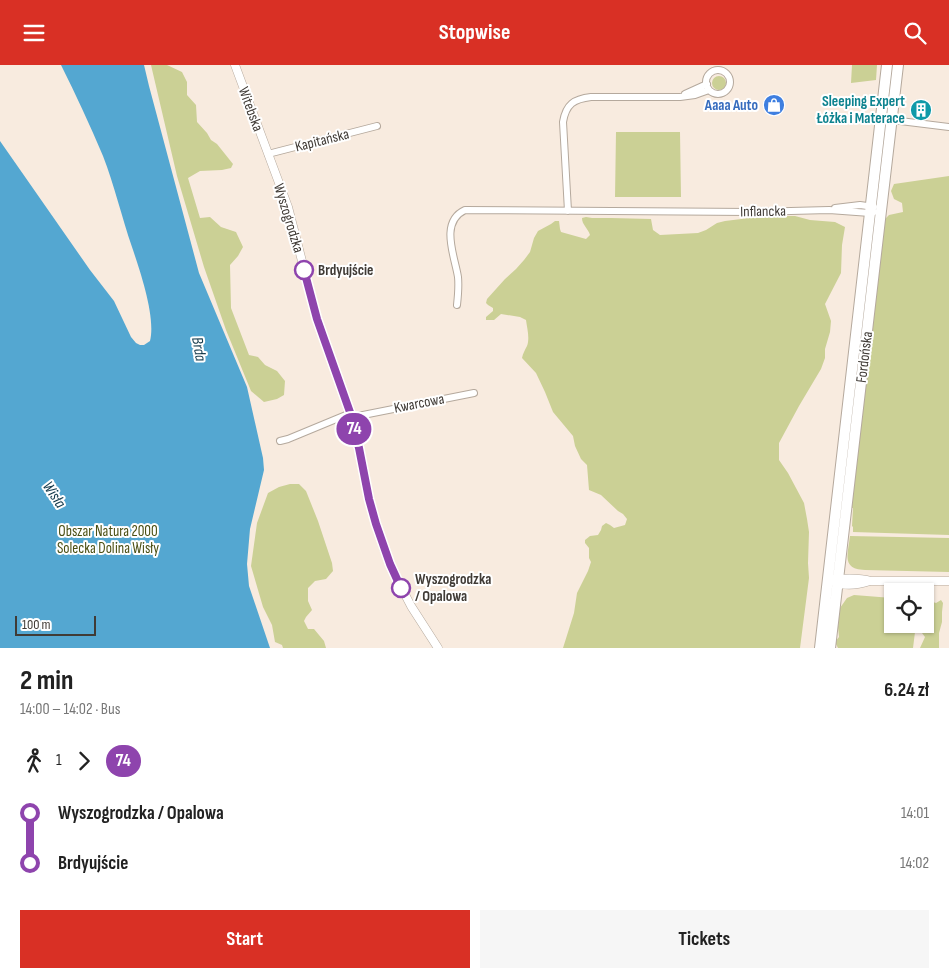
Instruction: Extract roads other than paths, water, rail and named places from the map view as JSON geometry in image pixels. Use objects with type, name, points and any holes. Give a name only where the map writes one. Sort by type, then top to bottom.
[{"type":"main road","name":"Fordońska","points":[[820,648],[840,562],[872,191],[887,65]]},
{"type":"main road","name":"Fordońska","points":[[830,648],[853,408],[882,209],[898,65]]},
{"type":"street","name":"Witebska","points":[[235,65],[268,154]]},
{"type":"street","points":[[721,68],[728,75],[730,86],[722,94],[714,93],[708,87],[708,77],[713,72],[721,68]]},
{"type":"street","points":[[568,211],[564,122],[565,113],[569,106],[579,99],[591,97],[680,97],[695,95],[708,87]]},
{"type":"street","points":[[892,120],[949,127]]},
{"type":"street","name":"Kapitańska","points":[[268,154],[377,126]]},
{"type":"street","name":"Wyszogrodzka","points":[[268,154],[288,207],[317,319],[351,415],[369,499],[384,549],[396,579],[438,648]]},
{"type":"street","points":[[860,205],[872,191]]},
{"type":"street","name":"Inflancka","points":[[829,210],[836,207],[860,205],[871,210]]},
{"type":"street","name":"Inflancka","points":[[457,305],[458,277],[450,233],[454,220],[460,212],[470,209],[568,211],[871,210]]},
{"type":"street","points":[[871,210],[882,209]]},
{"type":"street","name":"Kwarcowa","points":[[280,441],[346,415],[358,416],[472,392]]},
{"type":"street","points":[[840,562],[851,577]]},
{"type":"street","points":[[835,581],[851,577],[870,581]]},
{"type":"street","points":[[835,581],[859,584],[870,581],[949,581]]},
{"type":"water","name":"Obszar Natura 2000 Solecka Dolina Wisły","points":[[61,65],[144,65],[199,273],[247,387],[263,458],[264,470],[250,529],[247,564],[249,586],[270,648],[0,648],[0,141],[90,270],[114,301],[131,337],[140,345],[150,341],[151,320],[143,281],[107,167],[88,121]]},
{"type":"place","name":"Aaaa Auto","points":[[774,105]]},
{"type":"place","name":"Sleeping Expert Łóżka i Materace","points":[[921,110]]},
{"type":"place","name":"Brdyujście","points":[[304,270]]},
{"type":"place","name":"Wyszogrodzka / Opalowa","points":[[401,588]]},
{"type":"water label","name":"Brda","points":[[200,349]]},
{"type":"water label","name":"Wisła","points":[[55,494]]}]
